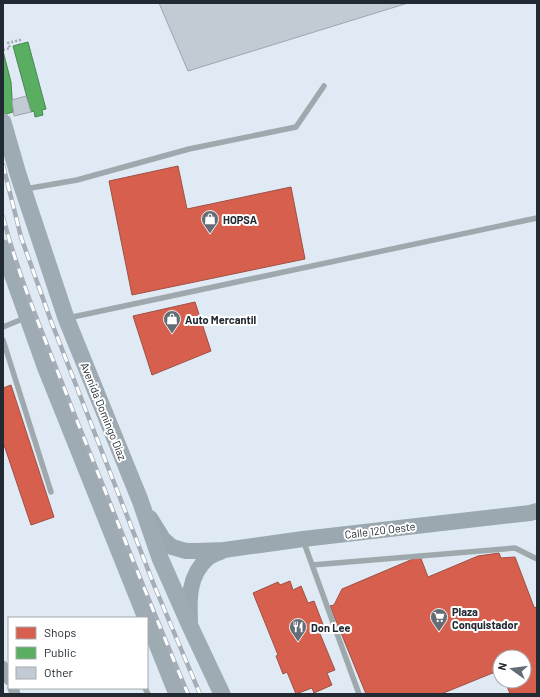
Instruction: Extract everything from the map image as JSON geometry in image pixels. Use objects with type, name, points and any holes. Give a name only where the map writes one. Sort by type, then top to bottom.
[{"type":"main road","name":"Avenida Domingo Díaz","points":[[3,122],[23,190],[66,318],[140,500],[160,558],[222,694]]},
{"type":"main road","points":[[4,252],[45,366],[145,617]]},
{"type":"main road","points":[[148,623],[177,694]]},
{"type":"street","name":"Calle 120 Oeste","points":[[140,500],[163,539],[172,546],[186,551],[224,550],[303,539],[530,513],[537,510]]},
{"type":"street","name":"Calle 120 Oeste","points":[[190,626],[189,599],[190,589],[194,579],[200,568],[209,558],[224,550]]},
{"type":"street","points":[[3,666],[8,678]]},
{"type":"lane","points":[[23,190],[77,180],[189,149],[296,127],[324,86]]},
{"type":"lane","points":[[66,318],[537,218]]},
{"type":"lane","points":[[3,327],[27,317]]},
{"type":"lane","points":[[3,340],[51,492]]},
{"type":"lane","points":[[303,539],[359,694]]},
{"type":"lane","points":[[312,565],[515,548],[537,559]]},
{"type":"path","points":[[3,50],[10,48],[8,43],[20,40],[20,44]]},
{"type":"building: Shops","name":"HOPSA","points":[[178,166],[187,209],[291,187],[305,259],[132,295],[109,181]]},
{"type":"building: Shops","name":"Auto Mercantil","points":[[195,302],[211,351],[152,375],[133,316]]},
{"type":"building: Shops","points":[[11,385],[54,517],[31,525],[3,442],[3,388]]},
{"type":"building: Shops","name":"Plaza Conquistador","points":[[499,553],[501,558],[515,557],[534,607],[537,608],[537,694],[510,694],[508,689],[532,689],[532,649],[492,649],[492,673],[441,694],[366,694],[330,606],[334,605],[342,589],[420,556],[428,577],[478,556]]},
{"type":"building: Shops","name":"Don Lee","points":[[290,581],[293,590],[301,586],[308,603],[314,601],[324,627],[318,629],[335,670],[327,673],[332,685],[314,693],[312,688],[296,694],[287,672],[283,674],[276,656],[278,655],[253,593],[278,582],[280,585]]},
{"type":"building: Public","points":[[28,42],[46,109],[42,110],[43,115],[35,117],[34,111],[31,112],[13,46]]},
{"type":"building: Public","points":[[3,51],[11,82],[13,112],[3,115]]},
{"type":"building: Other","points":[[159,3],[408,3],[188,71]]},
{"type":"building: Other","points":[[26,96],[31,112],[14,116],[12,100]]},
{"type":"railway","points":[[3,165],[21,237],[51,321],[154,585],[200,694]]},
{"type":"railway","points":[[3,217],[35,315],[158,623],[188,694]]},
{"type":"place","name":"HOPSA","points":[[210,234]]},
{"type":"place","name":"Auto Mercantil","points":[[172,334]]},
{"type":"place","name":"Plaza Conquistador","points":[[439,632]]},
{"type":"place","name":"Don Lee","points":[[298,642]]}]
